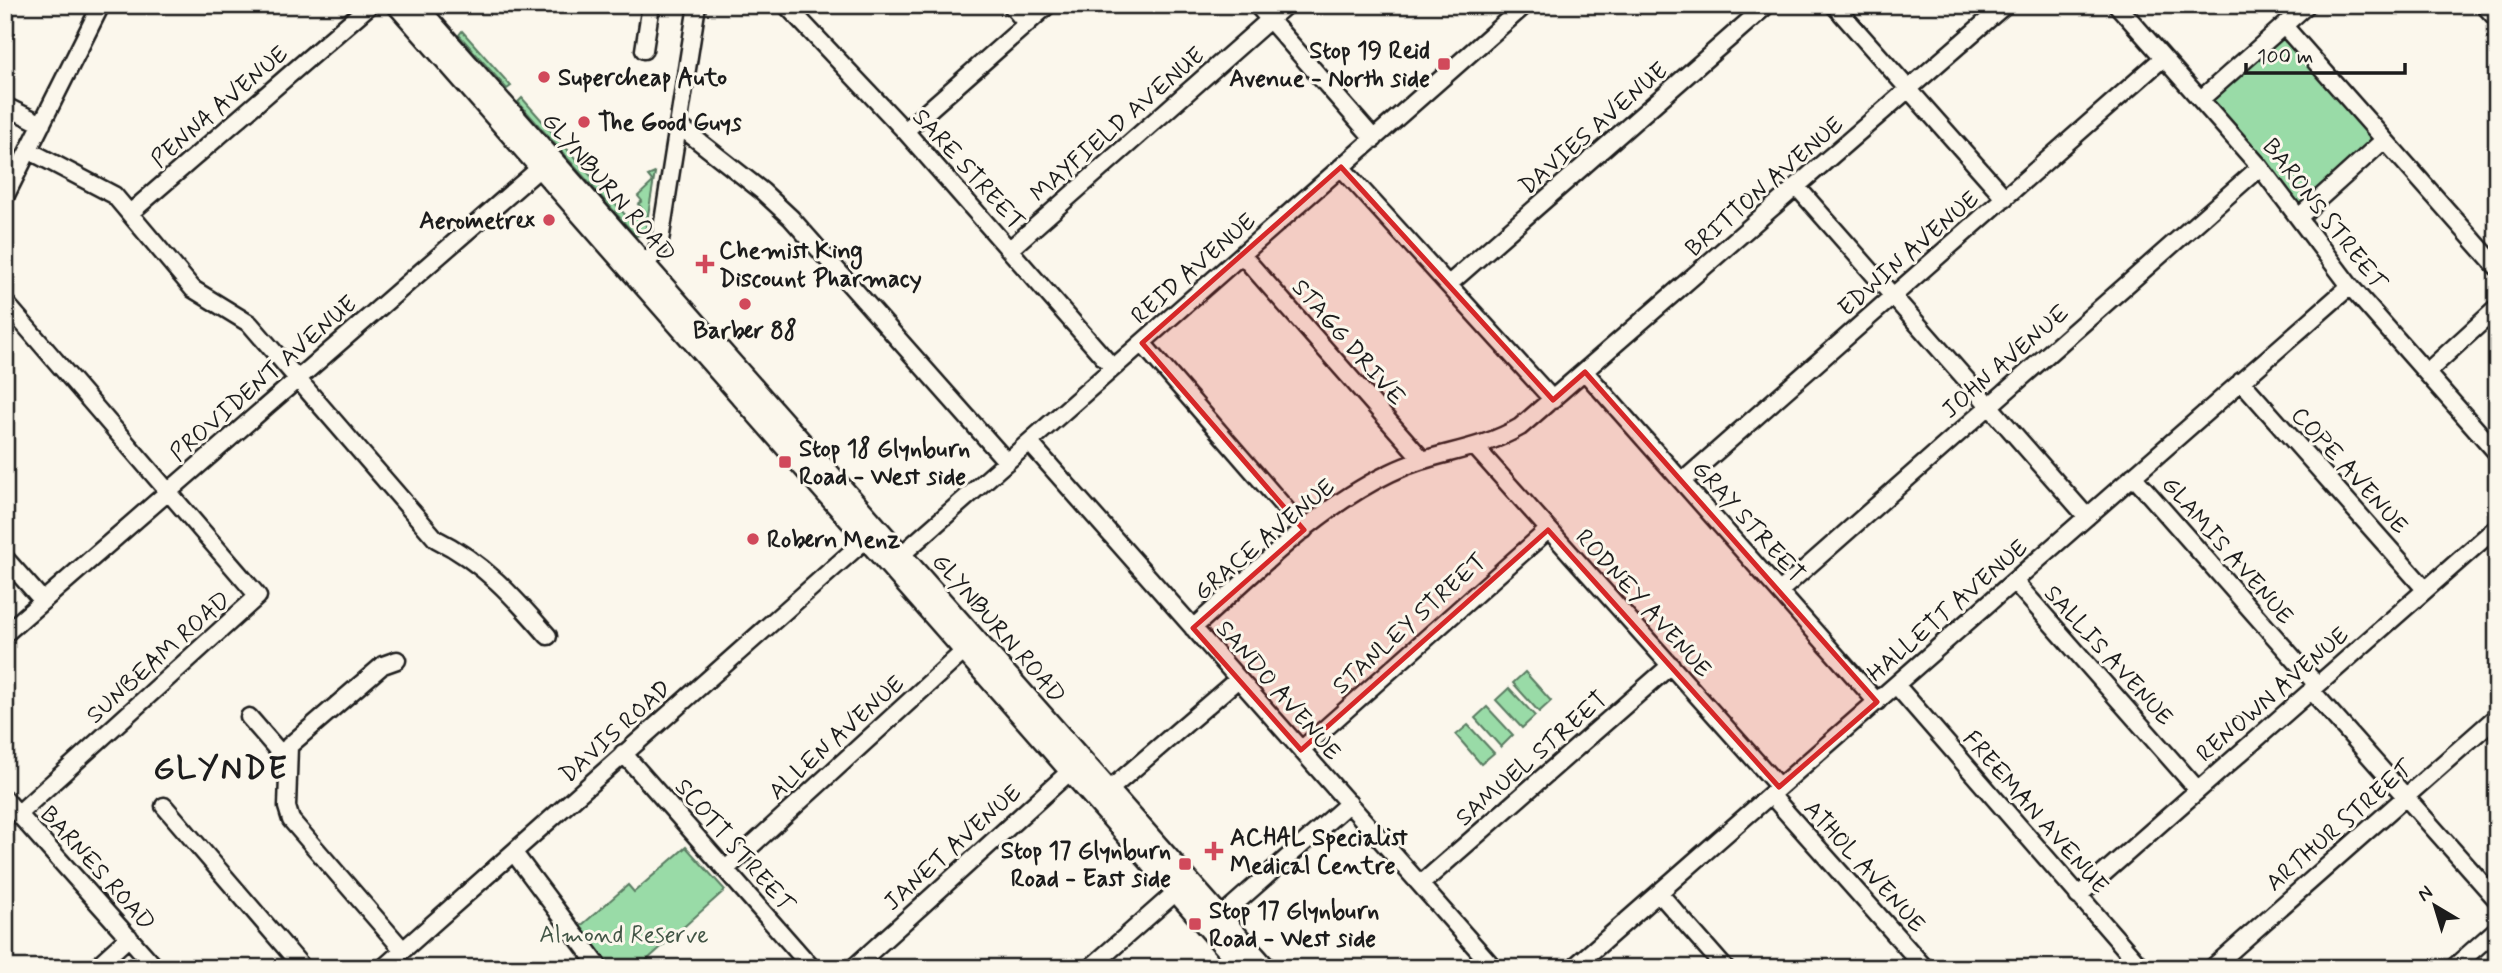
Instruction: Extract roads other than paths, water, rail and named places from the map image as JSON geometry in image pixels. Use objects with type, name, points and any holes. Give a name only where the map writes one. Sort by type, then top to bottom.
[{"type":"main road","name":"GLYNBURN ROAD","points":[[397,5],[546,162]]},
{"type":"main road","name":"GLYNBURN ROAD","points":[[416,5],[546,162],[1076,766],[1266,968]]},
{"type":"main road","name":"GLYNBURN ROAD","points":[[1103,795],[1176,892],[1243,968]]},
{"type":"street","points":[[5,197],[101,5]]},
{"type":"street","name":"PENNA AVENUE","points":[[130,213],[370,5]]},
{"type":"street","points":[[644,50],[651,5]]},
{"type":"street","points":[[639,268],[655,254],[660,241],[697,5]]},
{"type":"street","name":"SARE STREET","points":[[786,5],[905,131],[1113,368]]},
{"type":"street","points":[[1011,5],[1027,24]]},
{"type":"street","points":[[905,131],[1048,5]]},
{"type":"street","points":[[1258,5],[1374,139]]},
{"type":"street","name":"MAYFIELD AVENUE","points":[[1010,249],[1286,5]]},
{"type":"street","name":"REID AVENUE","points":[[896,560],[1525,5]]},
{"type":"street","name":"DAVIES AVENUE","points":[[1450,284],[1767,5]]},
{"type":"street","points":[[1835,5],[2005,198]]},
{"type":"street","name":"BRITTON AVENUE","points":[[1553,400],[2005,5]]},
{"type":"street","name":"BARONS STREET","points":[[2117,5],[2260,167],[2350,286],[2497,453]]},
{"type":"street","points":[[2201,99],[2307,5]]},
{"type":"street","points":[[2484,5],[2497,19]]},
{"type":"street","points":[[2284,26],[2497,267]]},
{"type":"street","name":"EDWIN AVENUE","points":[[1683,481],[2163,58]]},
{"type":"street","points":[[5,106],[42,124]]},
{"type":"street","points":[[678,125],[762,191],[791,218],[1007,462]]},
{"type":"street","points":[[2299,217],[2384,141]]},
{"type":"street","points":[[30,151],[103,187],[130,213],[193,289],[250,324],[436,538],[468,555],[503,585],[548,636]]},
{"type":"street","name":"PROVIDENT AVENUE","points":[[5,634],[546,162]]},
{"type":"street","points":[[1342,167],[1553,400]]},
{"type":"street","name":"JOHN AVENUE","points":[[1781,590],[2260,167]]},
{"type":"street","points":[[1797,187],[2087,517]]},
{"type":"street","name":"STAGG DRIVE","points":[[1242,255],[1422,459]]},
{"type":"street","name":"HALLETT AVENUE","points":[[1573,968],[2350,286]]},
{"type":"street","name":"SUNBEAM ROAD","points":[[5,302],[258,596],[19,814]]},
{"type":"street","points":[[2427,372],[2497,308]]},
{"type":"street","points":[[1142,343],[1304,530]]},
{"type":"street","name":"GRAY STREET","points":[[1585,372],[1781,590],[1877,702]]},
{"type":"street","name":"COPE AVENUE","points":[[2241,381],[2425,589]]},
{"type":"street","name":"GRACE AVENUE","points":[[1193,628],[1304,530],[1364,487],[1422,459],[1476,448],[1520,427],[1553,400]]},
{"type":"street","name":"SANDO AVENUE","points":[[1030,442],[1494,968]]},
{"type":"street","name":"RODNEY AVENUE","points":[[1476,448],[1671,665],[1775,791]]},
{"type":"street","name":"GLAMIS AVENUE","points":[[2133,477],[2497,900]]},
{"type":"street","name":"RENOWN AVENUE","points":[[2078,896],[2497,527]]},
{"type":"street","name":"STANLEY STREET","points":[[1301,750],[1549,530]]},
{"type":"street","name":"DAVIS ROAD","points":[[386,967],[873,533]]},
{"type":"street","points":[[5,558],[43,601]]},
{"type":"street","name":"SALLIS AVENUE","points":[[2014,582],[2198,790]]},
{"type":"street","name":"ALLEN AVENUE","points":[[726,869],[970,645]]},
{"type":"street","points":[[397,660],[383,666],[288,748],[289,818],[403,950]]},
{"type":"street","name":"SAMUEL STREET","points":[[1421,884],[1671,665]]},
{"type":"street","points":[[1103,795],[1238,679]]},
{"type":"street","name":"FREEMAN AVENUE","points":[[1896,685],[2142,968]]},
{"type":"street","name":"ARTHUR STREET","points":[[2211,968],[2497,716]]},
{"type":"street","points":[[249,717],[288,762]]},
{"type":"street","name":"SCOTT STREET","points":[[623,753],[812,968]]},
{"type":"street","name":"JANET AVENUE","points":[[853,968],[1076,766]]},
{"type":"street","name":"ATHOL AVENUE","points":[[1775,791],[1925,968]]},
{"type":"street","name":"BARNES ROAD","points":[[5,799],[156,968]]},
{"type":"street","points":[[1220,917],[1349,803]]},
{"type":"street","points":[[164,806],[303,968]]},
{"type":"street","points":[[514,853],[600,968]]},
{"type":"street","points":[[1090,968],[1176,892]]},
{"type":"street","points":[[1659,892],[1725,968]]},
{"type":"street","points":[[2453,968],[2497,929]]},
{"type":"street","points":[[95,968],[129,937]]},
{"type":"place","name":"Stop 19 Reid Avenue - North side","points":[[1444,64]]},
{"type":"place","name":"Supercheap Auto","points":[[544,77]]},
{"type":"place","name":"The Good Guys","points":[[584,122]]},
{"type":"place","name":"Aerometrex","points":[[549,220]]},
{"type":"place","name":"Chemist King Discount Pharmacy","points":[[705,264]]},
{"type":"place","name":"Barber 88","points":[[745,304]]},
{"type":"place","name":"Stop 18 Glynburn Road - West side","points":[[785,462]]},
{"type":"place","name":"Robern Menz","points":[[753,539]]},
{"type":"place","name":"ACHAL Specialist Medical Centre","points":[[1214,851]]},
{"type":"place","name":"Stop 17 Glynburn Road - East side","points":[[1185,864]]},
{"type":"place","name":"Stop 17 Glynburn Road - West side","points":[[1195,924]]},
{"type":"district","name":"GLYNDE","points":[[221,767]]},
{"type":"park label","name":"Almond Reserve","points":[[624,934]]}]
